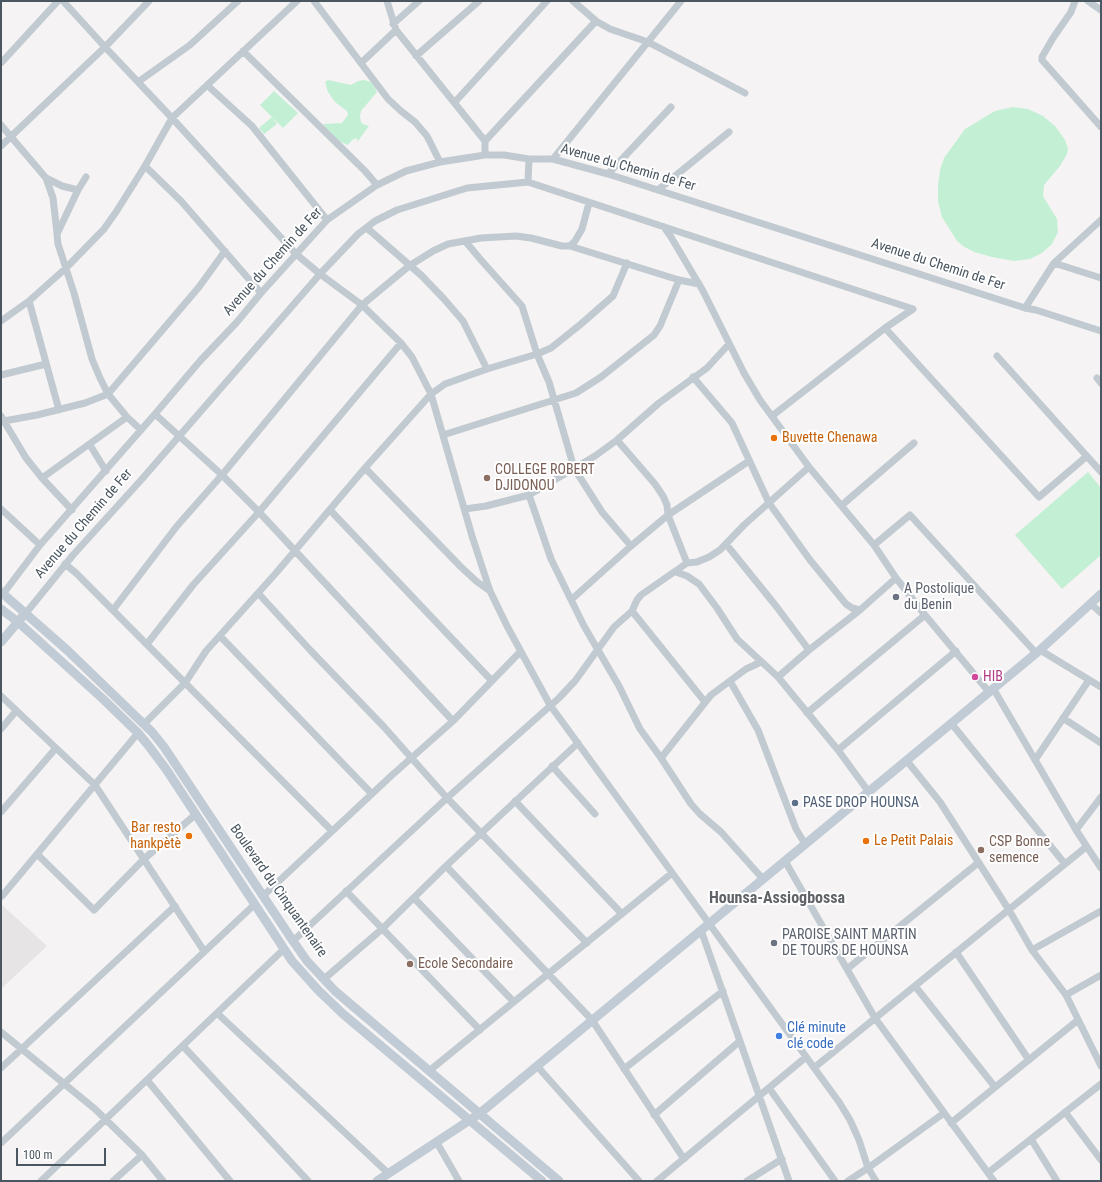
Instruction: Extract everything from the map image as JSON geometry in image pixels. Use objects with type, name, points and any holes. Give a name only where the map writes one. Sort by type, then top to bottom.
[{"type":"main road","name":"Boulevard du Cinquantenaire","points":[[2,594],[26,613],[67,650],[144,724],[164,747],[293,942],[307,961],[324,979],[350,1005],[559,1181]]},
{"type":"main road","points":[[377,1181],[479,1114],[1038,651],[1101,594]]},
{"type":"main road","name":"Boulevard du Cinquantenaire","points":[[1,608],[103,699],[138,733],[166,769],[292,961],[329,1001],[542,1181]]},
{"type":"main road","name":"Avenue du Chemin de Fer","points":[[1,642],[26,613]]},
{"type":"street","points":[[1,63],[4,54],[58,1]]},
{"type":"street","points":[[63,1],[296,254],[362,305],[401,343],[412,357],[431,394],[490,591],[520,652],[550,705],[672,874],[705,927],[815,1067],[850,1120],[859,1140],[868,1168],[876,1181]]},
{"type":"street","points":[[1,146],[105,48],[150,1]]},
{"type":"street","points":[[138,82],[190,45],[238,1]]},
{"type":"street","points":[[1,321],[29,301],[66,268],[104,229],[145,166],[172,118],[297,1]]},
{"type":"street","points":[[314,1],[388,99],[401,112],[415,122],[427,136],[440,162]]},
{"type":"street","points":[[387,1],[395,26],[416,56],[485,141],[485,155]]},
{"type":"street","points":[[361,63],[419,1]]},
{"type":"street","points":[[416,56],[479,1]]},
{"type":"street","points":[[454,102],[547,1]]},
{"type":"street","points":[[573,1],[596,22],[619,33],[648,42],[745,93]]},
{"type":"street","points":[[553,159],[681,1]]},
{"type":"street","points":[[1075,1],[1071,12],[1052,38],[1042,57],[1042,60],[1101,127]]},
{"type":"street","points":[[1088,1],[1101,10]]},
{"type":"street","points":[[485,141],[596,22]]},
{"type":"street","points":[[243,51],[365,171],[377,185]]},
{"type":"street","points":[[207,85],[252,126],[327,220]]},
{"type":"street","points":[[608,174],[671,107]]},
{"type":"street","points":[[1,125],[46,178],[53,198],[58,244],[92,359],[108,394],[127,417],[141,430]]},
{"type":"street","points":[[658,190],[729,132]]},
{"type":"street","name":"Avenue du Chemin de Fer","points":[[2,594],[40,545],[106,471],[200,361],[237,322],[327,220],[377,185],[406,171],[440,162],[485,155],[504,155],[529,159],[553,159],[608,174],[1101,331]]},
{"type":"street","points":[[528,182],[529,159]]},
{"type":"street","points":[[145,166],[181,201],[261,293]]},
{"type":"street","points":[[57,234],[78,190],[86,177]]},
{"type":"street","points":[[46,178],[62,186],[78,190]]},
{"type":"street","name":"Avenue du Chemin de Fer","points":[[26,613],[65,564],[179,437],[320,274],[358,234],[375,221],[397,210],[467,188],[528,182],[913,309],[885,328]]},
{"type":"street","points":[[570,246],[575,241],[582,229],[590,203]]},
{"type":"street","points":[[1025,308],[1054,263],[1101,220]]},
{"type":"street","points":[[664,227],[699,284],[744,373],[760,400],[809,467],[874,545],[896,578],[925,615],[991,690],[1036,760],[1086,847],[1101,868]]},
{"type":"street","points":[[367,228],[433,288],[462,321],[487,369]]},
{"type":"street","points":[[113,610],[177,526],[222,475],[362,305],[409,266],[433,251],[448,244],[481,238],[516,236],[531,238],[562,246],[570,246],[679,280],[699,284]]},
{"type":"street","points":[[465,241],[522,306],[537,354],[549,382],[574,468],[602,512],[631,546]]},
{"type":"street","points":[[72,510],[42,478],[26,458],[2,418],[59,410],[85,403],[108,394],[199,287],[225,251]]},
{"type":"street","points":[[144,724],[185,683],[206,651],[431,394],[444,384],[537,354],[551,348],[613,296],[627,263]]},
{"type":"street","points":[[1054,263],[1101,278]]},
{"type":"street","points":[[443,435],[576,394],[601,377],[654,335],[660,326],[679,280]]},
{"type":"street","points":[[29,301],[59,410]]},
{"type":"street","points":[[772,416],[885,328],[1039,497],[1087,456]]},
{"type":"street","points":[[147,644],[193,585],[258,512],[401,343]]},
{"type":"street","points":[[465,508],[486,506],[528,495],[574,468],[617,440],[659,403],[707,368],[729,344]]},
{"type":"street","points":[[997,356],[1101,472]]},
{"type":"street","points":[[1,375],[46,364]]},
{"type":"street","points":[[693,377],[732,423],[769,503],[833,589],[846,604],[860,610]]},
{"type":"street","points":[[155,414],[222,475],[258,512],[453,721]]},
{"type":"street","points":[[42,478],[127,417]]},
{"type":"street","points":[[617,440],[655,484],[663,496],[667,505],[668,515],[688,563]]},
{"type":"street","points":[[842,505],[914,443]]},
{"type":"street","points":[[90,445],[106,471]]},
{"type":"street","points":[[572,599],[668,515],[749,461]]},
{"type":"street","points":[[293,942],[447,798],[559,698],[575,681],[614,627],[632,611],[641,595],[688,563],[709,558],[809,467]]},
{"type":"street","points":[[365,468],[460,566],[476,581],[490,591]]},
{"type":"street","points":[[528,495],[551,559],[584,626],[598,649],[640,729],[691,804],[721,832],[763,879]]},
{"type":"street","points":[[1,509],[40,545]]},
{"type":"street","points":[[330,510],[492,681]]},
{"type":"street","points":[[874,545],[910,514],[1038,651],[1101,687]]},
{"type":"street","points":[[726,544],[809,650]]},
{"type":"street","points":[[65,564],[76,573],[332,831]]},
{"type":"street","points":[[676,572],[687,576],[699,584],[737,639],[778,677],[838,750],[868,791]]},
{"type":"street","points":[[778,677],[809,650],[860,610],[896,578]]},
{"type":"street","points":[[258,593],[384,727],[447,798],[482,832],[587,943]]},
{"type":"street","points":[[1091,604],[1101,613]]},
{"type":"street","points":[[632,611],[705,702]]},
{"type":"street","points":[[807,712],[925,615]]},
{"type":"street","points":[[220,636],[372,794]]},
{"type":"street","points":[[838,750],[956,651]]},
{"type":"street","points":[[263,896],[411,758],[453,721],[520,652]]},
{"type":"street","points":[[661,758],[705,702],[720,688],[746,669],[761,662]]},
{"type":"street","points":[[1036,760],[1089,680]]},
{"type":"street","points":[[730,681],[758,730],[794,823],[805,844]]},
{"type":"street","points":[[1,696],[95,785],[204,951]]},
{"type":"street","points":[[1,729],[16,711]]},
{"type":"street","points":[[1063,718],[1101,743]]},
{"type":"street","points":[[951,723],[1065,864]]},
{"type":"street","points":[[1,894],[2,896],[138,733]]},
{"type":"street","points":[[324,979],[382,929],[446,866],[578,743]]},
{"type":"street","points":[[1,812],[56,748]]},
{"type":"street","points":[[907,760],[940,802],[1009,910],[1032,950],[1066,995],[1101,1066]]},
{"type":"street","points":[[552,766],[595,814]]},
{"type":"street","points":[[1076,830],[1101,796]]},
{"type":"street","points":[[515,801],[622,914]]},
{"type":"street","points":[[37,854],[94,910],[144,859],[196,814]]},
{"type":"street","points":[[815,1067],[1086,847]]},
{"type":"street","points":[[784,861],[875,1018],[951,1123],[989,1172],[994,1181]]},
{"type":"street","points":[[847,969],[978,863]]},
{"type":"street","points":[[446,866],[592,1020],[684,1159]]},
{"type":"street","points":[[429,1071],[672,874]]},
{"type":"street","points":[[346,891],[480,1030]]},
{"type":"street","points":[[414,898],[514,1002]]},
{"type":"street","points":[[1,1143],[255,904]]},
{"type":"street","points":[[1,1068],[175,906]]},
{"type":"street","points":[[1032,950],[1101,911]]},
{"type":"street","points":[[705,927],[723,991],[789,1181]]},
{"type":"street","points":[[41,1181],[284,949]]},
{"type":"street","points":[[956,952],[1029,1060]]},
{"type":"street","points":[[1066,995],[1101,975]]},
{"type":"street","points":[[915,986],[995,1088]]},
{"type":"street","points":[[624,1069],[723,991]]},
{"type":"street","points":[[217,1013],[388,1173]]},
{"type":"street","points":[[951,1123],[1078,1020]]},
{"type":"street","points":[[1,1032],[95,1109],[142,1156],[163,1181]]},
{"type":"street","points":[[654,1115],[740,1041]]},
{"type":"street","points":[[183,1046],[308,1181]]},
{"type":"street","points":[[657,1181],[806,1057]]},
{"type":"street","points":[[537,1066],[639,1181]]},
{"type":"street","points":[[147,1080],[230,1181]]},
{"type":"street","points":[[989,1172],[1101,1084]]},
{"type":"street","points":[[769,1088],[835,1181]]},
{"type":"street","points":[[1065,1112],[1101,1160]]},
{"type":"street","points":[[848,1181],[944,1113]]},
{"type":"street","points":[[1031,1139],[1057,1181]]},
{"type":"street","points":[[436,1141],[459,1181]]},
{"type":"street","points":[[113,1181],[142,1156]]},
{"type":"street","points":[[747,1181],[782,1159]]},
{"type":"shaded area","points":[[1,904],[47,946],[1,989]]},
{"type":"green space","points":[[328,80],[351,85],[358,81],[364,80],[371,82],[377,92],[361,111],[361,122],[369,126],[358,141],[356,138],[348,145],[336,140],[323,124],[342,123],[348,115],[347,111],[335,102],[328,92],[325,82]]},
{"type":"green space","points":[[274,91],[298,113],[283,128],[260,105]]},
{"type":"green space","points":[[1013,107],[1028,109],[1043,116],[1055,126],[1065,140],[1068,149],[1067,154],[1060,166],[1044,185],[1043,196],[1057,219],[1058,232],[1052,244],[1042,253],[1030,259],[1014,261],[974,252],[963,246],[957,241],[942,217],[938,201],[940,170],[944,158],[965,129],[995,111]]},
{"type":"green space","points":[[272,117],[277,124],[264,134],[259,128]]},
{"type":"green space","points":[[1088,472],[1101,488],[1101,555],[1062,589],[1015,535]]},
{"type":"place","name":"Buvette Chenawa","points":[[774,438]]},
{"type":"place","name":"COLLEGE ROBERT DJIDONOU","points":[[487,478]]},
{"type":"place","name":"A Postolique du Benin","points":[[896,597]]},
{"type":"place","name":"HIB","points":[[975,677]]},
{"type":"place","name":"PASE DROP HOUNSA","points":[[795,803]]},
{"type":"place","name":"Bar resto hankpètè","points":[[189,836]]},
{"type":"place","name":"Le Petit Palais","points":[[866,841]]},
{"type":"place","name":"CSP Bonne semence","points":[[981,850]]},
{"type":"place","name":"PAROISE SAINT MARTIN DE TOURS DE HOUNSA","points":[[774,943]]},
{"type":"place","name":"Ecole Secondaire","points":[[410,964]]},
{"type":"place","name":"Clé minute clé code","points":[[779,1036]]},
{"type":"district","name":"Hounsa-Assiogbossa","points":[[777,899]]}]
